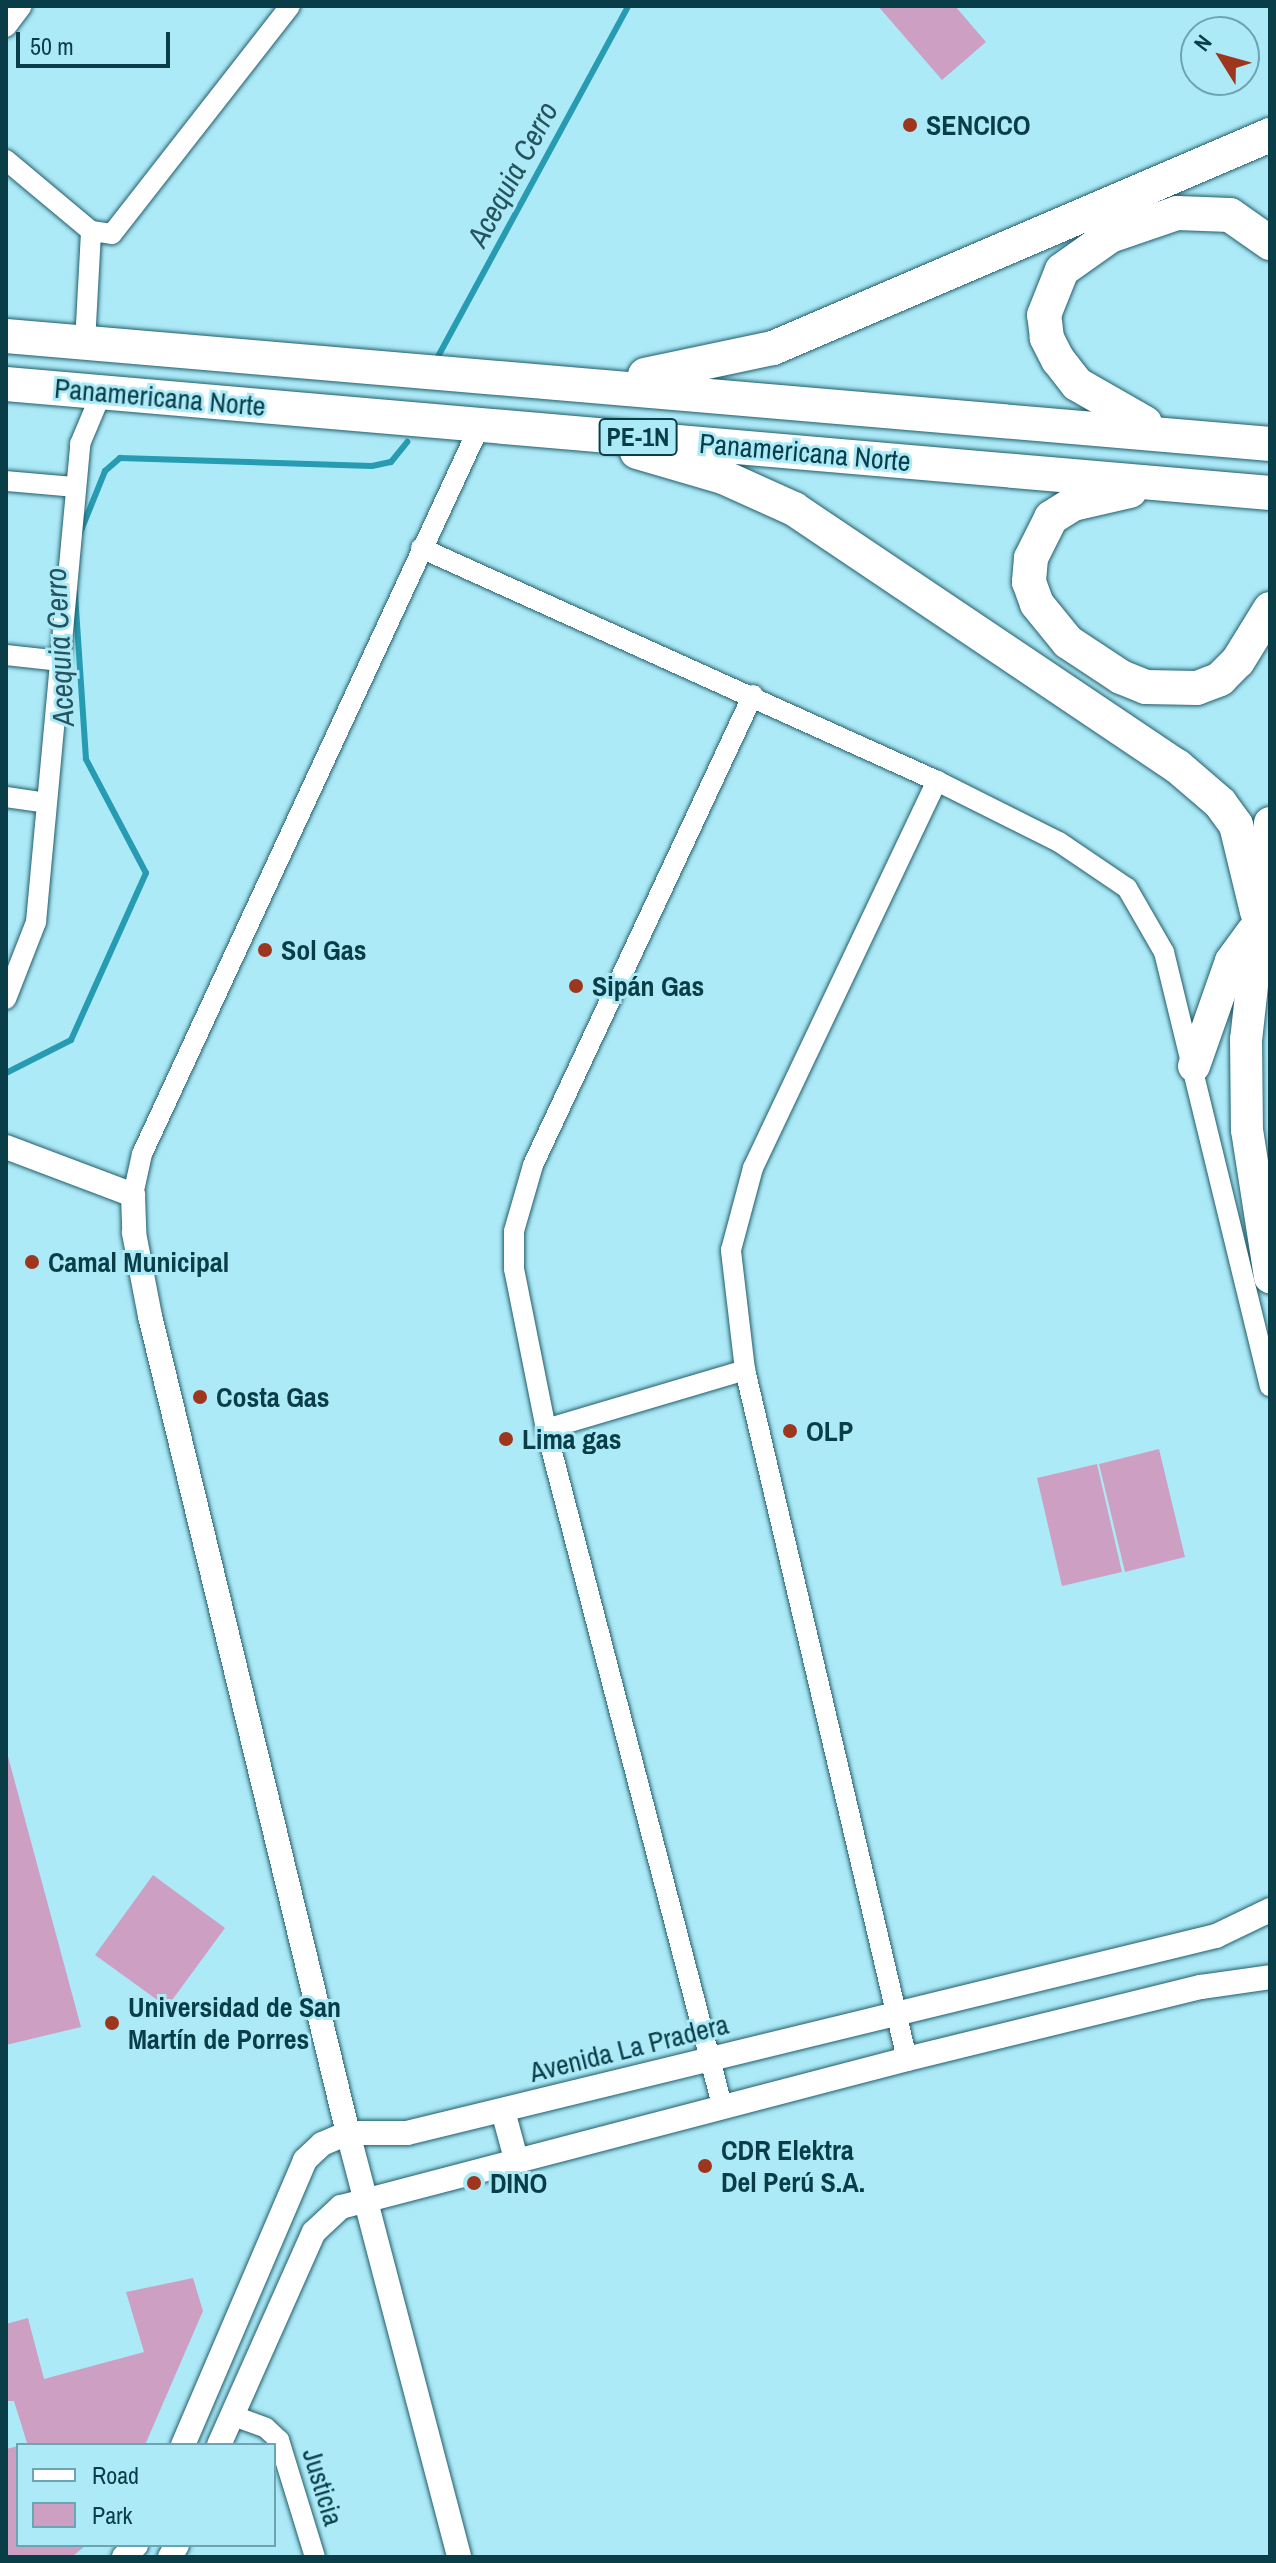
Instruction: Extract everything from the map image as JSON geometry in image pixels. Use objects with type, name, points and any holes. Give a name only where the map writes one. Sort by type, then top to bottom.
[{"type":"highway","points":[[581,382],[669,372],[773,348],[1270,135]]},
{"type":"highway","points":[[1163,432],[1108,406],[1068,372],[1047,338],[1049,292],[1080,254],[1110,236],[1177,213],[1230,215],[1270,243]]},
{"type":"highway","name":"Panamericana Norte","points":[[6,336],[581,382],[1270,444]]},
{"type":"highway","name":"Panamericana Norte","points":[[6,384],[1270,493]]},
{"type":"highway","points":[[560,430],[723,477],[794,509],[1148,745],[1210,794],[1236,825],[1256,920]]},
{"type":"highway","points":[[1157,484],[1073,504],[1051,518],[1031,558],[1029,582],[1048,621],[1079,651],[1121,677],[1146,687],[1185,689],[1220,679],[1256,637],[1270,609]]},
{"type":"main road","points":[[1270,823],[1256,920],[1246,1039],[1247,1130],[1270,1277]]},
{"type":"main road","points":[[1194,1066],[1231,961],[1256,920]]},
{"type":"street","points":[[6,27],[22,6]]},
{"type":"street","points":[[6,160],[91,231],[112,234],[290,6]]},
{"type":"street","points":[[85,343],[91,231]]},
{"type":"street","points":[[6,999],[36,922],[80,444],[102,392]]},
{"type":"street","points":[[459,2557],[369,2197],[348,2133],[150,1316],[134,1233],[133,1195],[142,1154],[481,423]]},
{"type":"street","points":[[6,481],[75,487]]},
{"type":"street","points":[[421,548],[753,695],[937,781],[1059,842],[1127,888],[1164,952],[1270,1386]]},
{"type":"street","points":[[6,655],[61,661]]},
{"type":"street","points":[[723,2109],[546,1429],[514,1269],[519,1203],[753,695]]},
{"type":"street","points":[[907,2059],[899,2013],[745,1370],[731,1250],[753,1168],[937,781]]},
{"type":"street","points":[[6,797],[47,803]]},
{"type":"street","points":[[6,1147],[133,1195]]},
{"type":"street","points":[[546,1429],[745,1370]]},
{"type":"street","name":"Avenida La Pradera","points":[[184,2443],[305,2160],[322,2144],[348,2133],[407,2133],[503,2111],[1216,1936],[1270,1910]]},
{"type":"street","points":[[220,2443],[325,2217],[369,2197],[1201,1987],[1270,1977]]},
{"type":"street","points":[[503,2111],[516,2159]]},
{"type":"street","points":[[290,2195],[325,2217]]},
{"type":"street","name":"Justicia","points":[[231,2415],[266,2428],[279,2440],[315,2557]]},
{"type":"green space","points":[[878,6],[955,6],[986,42],[942,80]]},
{"type":"green space","points":[[1159,1449],[1185,1557],[1125,1572],[1099,1464]]},
{"type":"green space","points":[[1097,1464],[1122,1572],[1062,1586],[1037,1478]]},
{"type":"green space","points":[[6,1749],[81,2027],[6,2045]]},
{"type":"green space","points":[[153,1875],[225,1928],[167,2007],[95,1955]]},
{"type":"green space","points":[[193,2278],[203,2311],[146,2443],[27,2443],[14,2401],[6,2401],[6,2324],[28,2318],[44,2379],[144,2352],[126,2292]]},
{"type":"green space","points":[[16,2446],[16,2547],[84,2547],[72,2557],[6,2557],[6,2449]]},
{"type":"waterway","name":"Acequia Cerro","points":[[435,362],[628,6]]},
{"type":"waterway","name":"Acequia Cerro","points":[[80,533],[105,471],[120,458],[372,466],[391,462],[407,442]]},
{"type":"waterway","name":"Acequia Cerro","points":[[6,1073],[71,1040],[146,873],[86,759],[75,592]]},
{"type":"place","name":"SENCICO","points":[[910,125]]},
{"type":"place","name":"Sol Gas","points":[[265,950]]},
{"type":"place","name":"Sipán Gas","points":[[576,986]]},
{"type":"place","name":"Camal Municipal","points":[[32,1262]]},
{"type":"place","name":"Costa Gas","points":[[200,1397]]},
{"type":"place","name":"OLP","points":[[790,1431]]},
{"type":"place","name":"Lima gas","points":[[506,1439]]},
{"type":"place","name":"Universidad de San Martín de Porres","points":[[112,2023]]},
{"type":"place","name":"CDR Elektra Del Perú S.A.","points":[[705,2166]]},
{"type":"place","name":"DINO","points":[[474,2183]]}]
